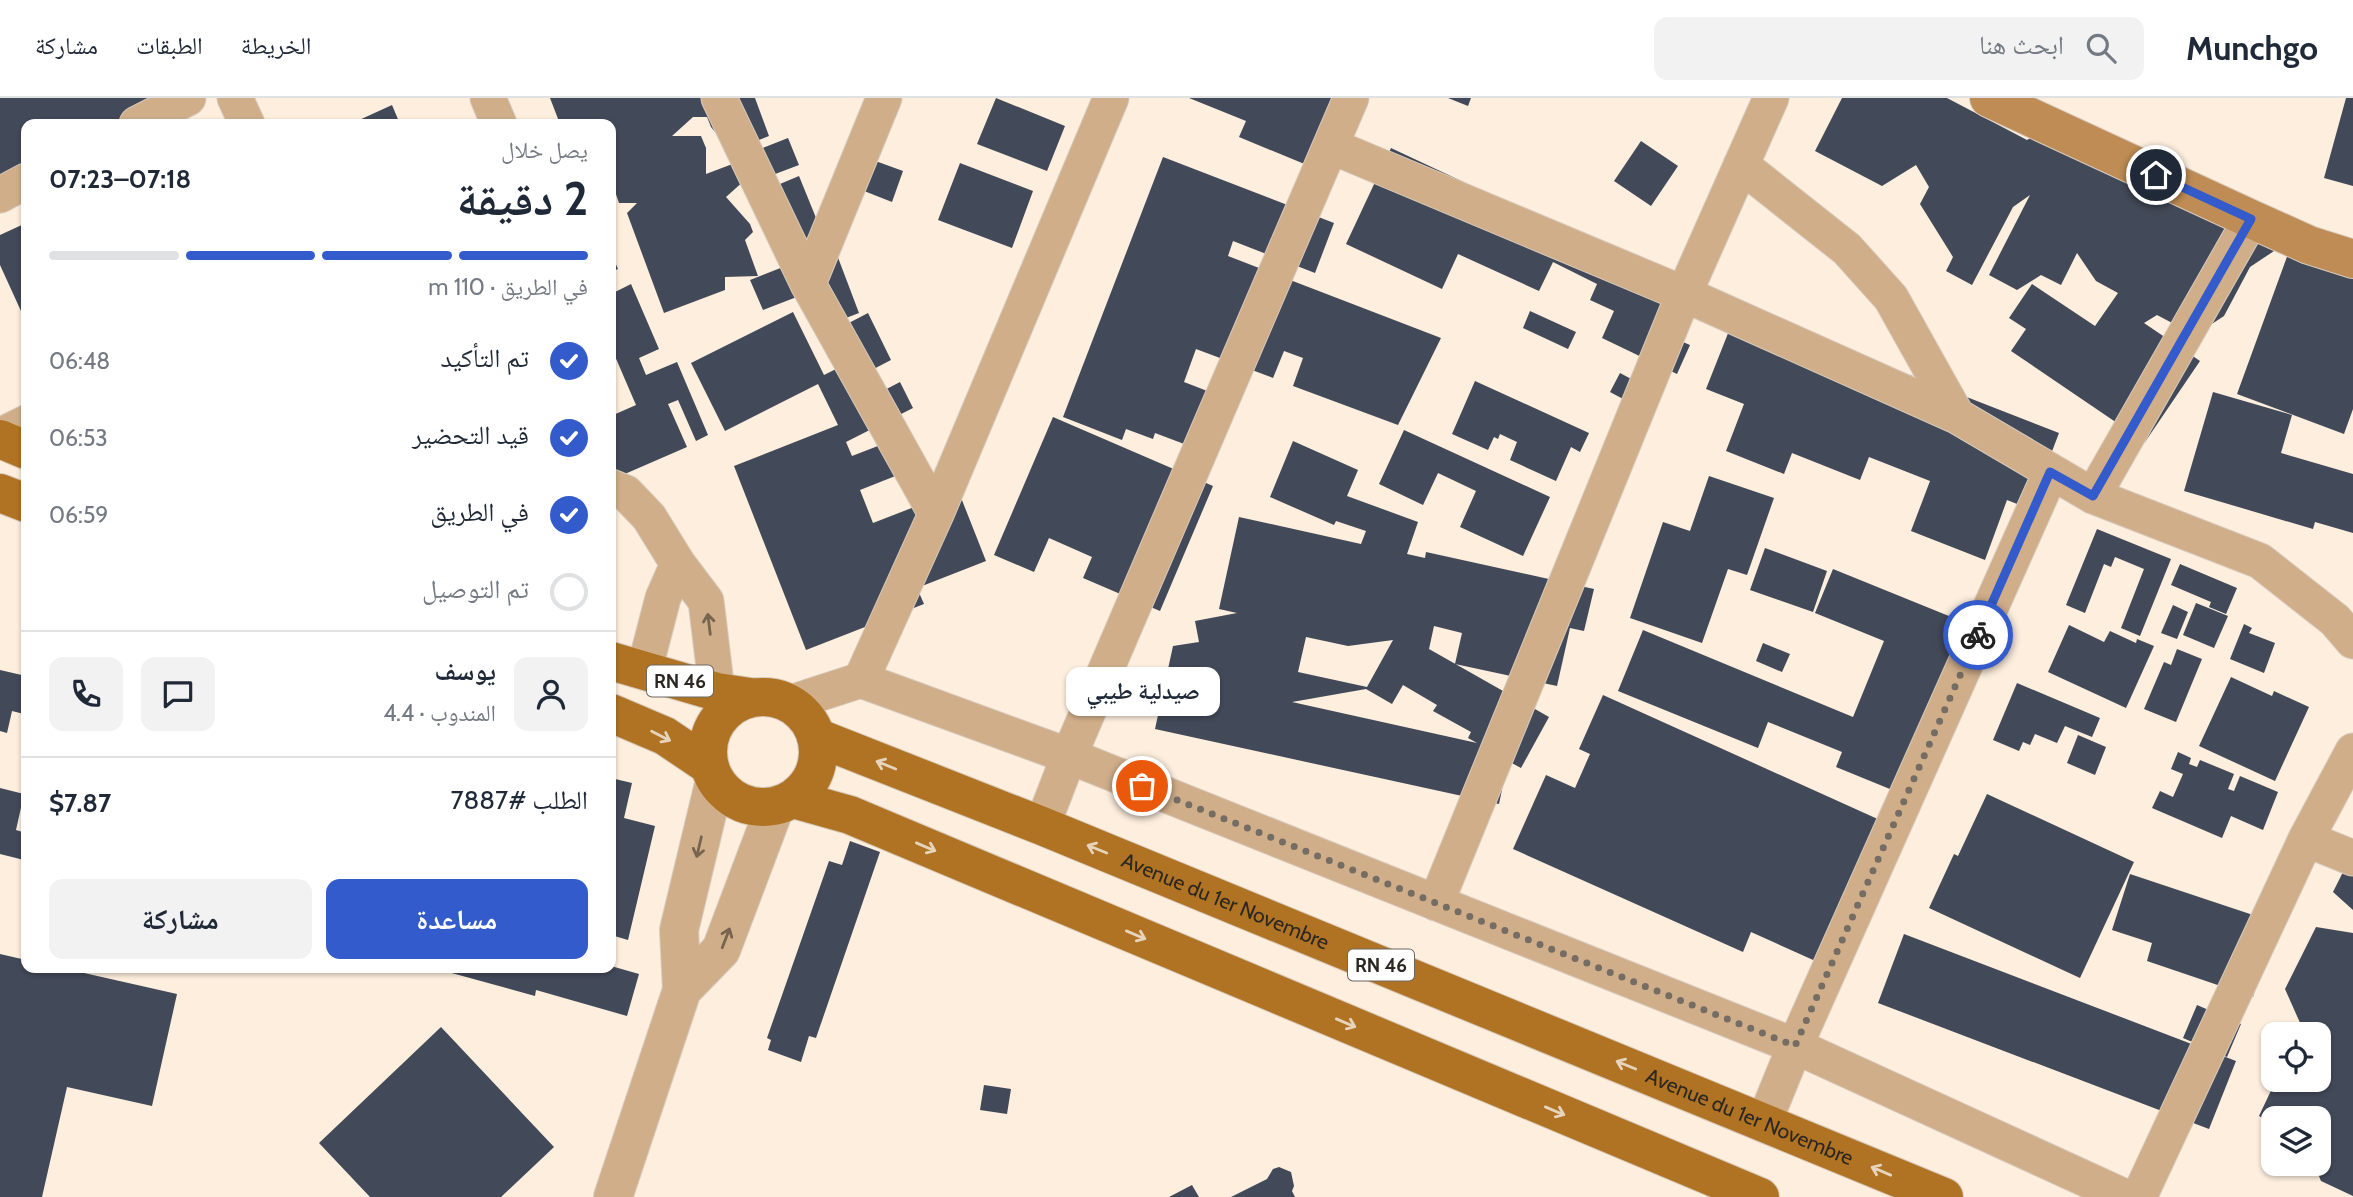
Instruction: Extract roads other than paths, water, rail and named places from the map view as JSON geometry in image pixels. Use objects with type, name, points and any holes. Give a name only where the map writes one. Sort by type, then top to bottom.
[{"type":"main road","points":[[1989,98],[2309,245],[2353,259]]},
{"type":"main road","points":[[0,438],[21,448]]},
{"type":"main road","points":[[0,493],[21,501]]},
{"type":"main road","name":"RN 46","points":[[627,666],[734,694]]},
{"type":"main road","points":[[784,803],[807,786],[816,771],[819,754],[817,737],[807,717],[790,703],[770,696],[734,694],[733,704],[720,716],[709,739],[712,773],[726,794],[741,803],[757,807],[784,803],[850,815],[1745,1194]]},
{"type":"main road","name":"RN 46","points":[[616,715],[665,736],[712,773]]},
{"type":"main road","name":"Avenue du 1er Novembre","points":[[817,737],[1042,826],[1944,1197]]},
{"type":"street","points":[[147,119],[188,98]]},
{"type":"street","points":[[235,98],[245,119]]},
{"type":"street","points":[[488,98],[497,119]]},
{"type":"street","points":[[719,98],[807,284],[936,514]]},
{"type":"street","points":[[807,284],[884,98]]},
{"type":"street","points":[[861,680],[936,514],[1111,98]]},
{"type":"street","points":[[1042,826],[1069,756],[1350,98]]},
{"type":"street","points":[[1436,904],[1684,294],[1771,98]]},
{"type":"street","points":[[1331,146],[1684,294],[1957,416],[2093,496],[2260,561],[2335,620],[2353,641]]},
{"type":"street","points":[[1741,165],[1847,249],[1891,298],[1957,416]]},
{"type":"street","points":[[0,195],[21,184]]},
{"type":"street","points":[[2093,496],[2251,219]]},
{"type":"street","points":[[0,438],[21,426]]},
{"type":"street","points":[[1764,1122],[1795,1046],[2050,472]]},
{"type":"street","points":[[616,489],[626,493],[649,517],[678,564],[706,601],[734,694]]},
{"type":"street","points":[[627,666],[678,564]]},
{"type":"street","points":[[790,703],[861,680],[1069,756],[1795,1046],[2124,1197]]},
{"type":"street","points":[[2139,1197],[2306,839],[2353,751]]},
{"type":"street","points":[[613,1197],[682,989],[679,930],[712,773]]},
{"type":"street","points":[[682,989],[721,950],[784,803]]},
{"type":"street","points":[[2306,839],[2353,858]]},
{"type":"place","name":"صيدلية طيبي","points":[[1142,786]]}]
